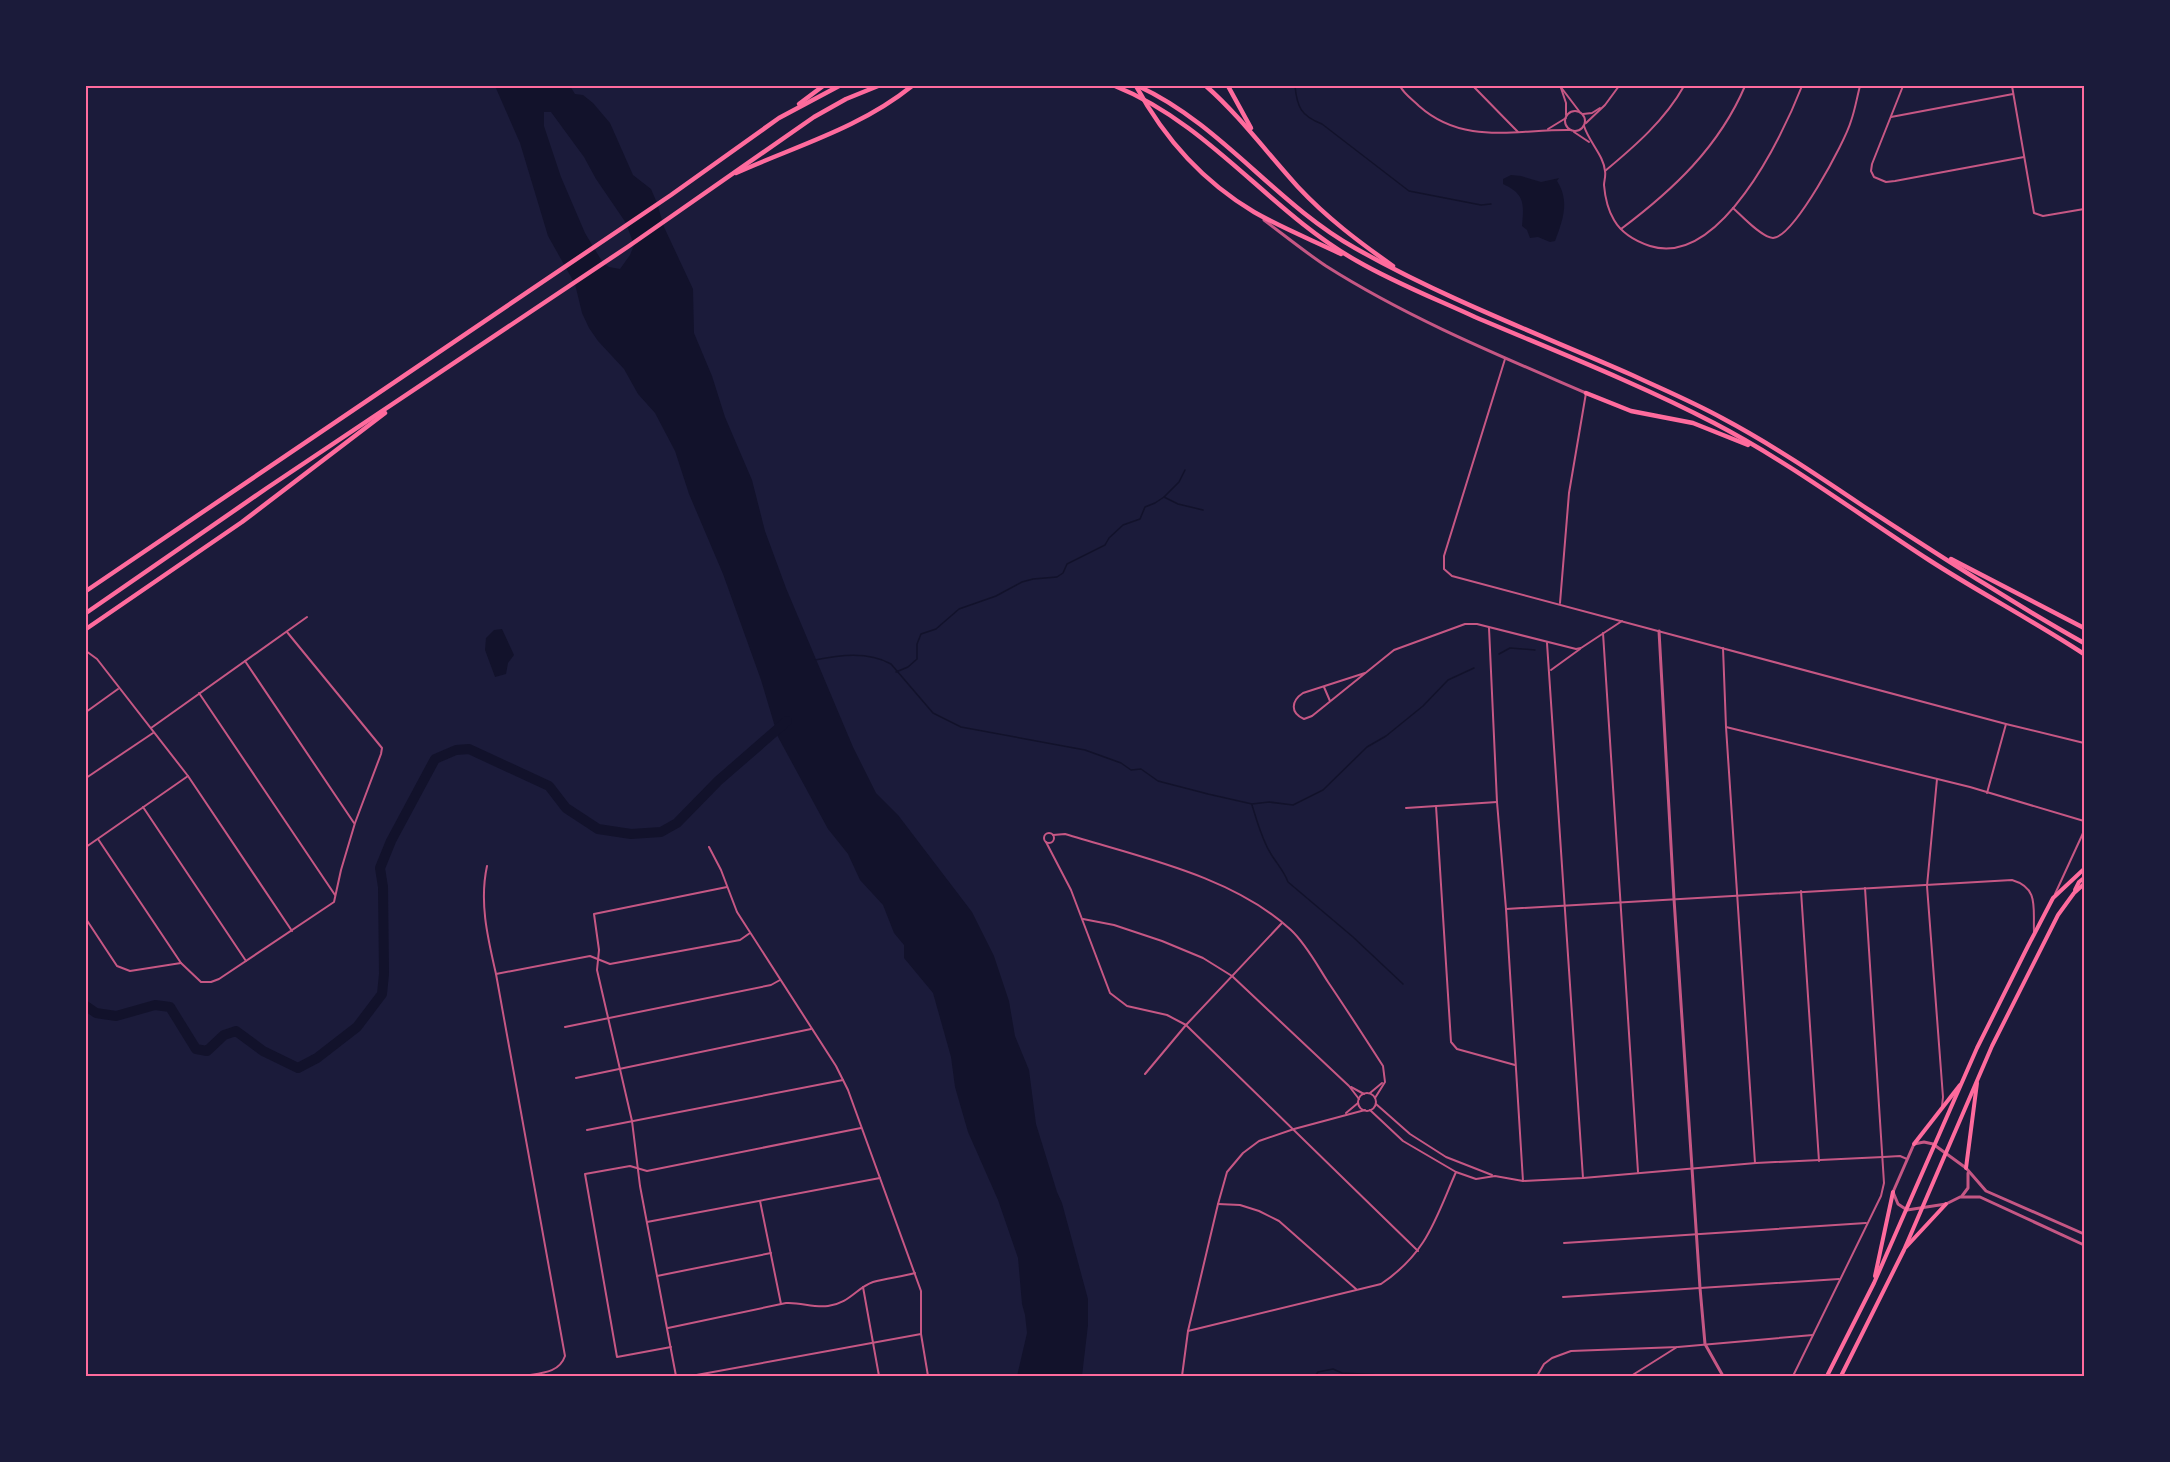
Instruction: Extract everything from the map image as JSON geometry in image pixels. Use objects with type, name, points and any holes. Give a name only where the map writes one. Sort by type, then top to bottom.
[{"type":"highway","points":[[86,591],[689,183],[823,86]]},
{"type":"highway","points":[[779,118],[839,86]]},
{"type":"highway","points":[[86,613],[267,488],[697,199],[814,117],[846,99],[878,86]]},
{"type":"highway","points":[[725,178],[790,149],[848,127],[877,111],[912,86]]},
{"type":"highway","points":[[1115,86],[1180,120],[1211,144],[1260,190],[1302,224],[1355,260]]},
{"type":"highway","points":[[1137,86],[1150,91],[1186,113],[1286,199],[1352,247],[1407,277],[1720,416],[1775,448],[2036,616],[2085,643]]},
{"type":"highway","points":[[1137,86],[1155,119],[1186,159],[1253,211],[1433,298],[1713,423],[1755,446],[1933,562],[2058,637],[2085,656]]},
{"type":"highway","points":[[1206,86],[1253,133],[1298,187],[1319,208],[1344,231],[1407,277]]},
{"type":"highway","points":[[1228,86],[1253,133]]},
{"type":"highway","points":[[86,629],[242,522],[410,393]]},
{"type":"highway","points":[[1586,393],[1631,411],[1693,423],[1739,443],[1755,446]]},
{"type":"highway","points":[[1924,545],[2085,628]]},
{"type":"main road","points":[[1827,1377],[1874,1283],[1977,1048],[2054,898],[2085,869]]},
{"type":"main road","points":[[1841,1377],[1904,1250],[1977,1076],[2049,932],[2079,882],[2085,878]]},
{"type":"main road","points":[[2074,893],[2085,884]]},
{"type":"main road","points":[[1967,1171],[1977,1076]]},
{"type":"main road","points":[[1914,1144],[1964,1080]]},
{"type":"main road","points":[[1874,1283],[1893,1192]]},
{"type":"main road","points":[[1904,1250],[1946,1204]]},
{"type":"street","points":[[1400,86],[1403,92],[1427,113],[1445,125],[1466,131],[1518,132],[1578,130],[1605,105],[1620,86]]},
{"type":"street","points":[[1473,86],[1518,132]]},
{"type":"street","points":[[1591,143],[1566,125],[1566,103],[1560,86],[1585,119],[1584,126],[1605,171],[1607,206],[1614,221],[1638,242],[1669,250],[1683,247],[1698,240],[1733,208],[1772,152],[1802,86]]},
{"type":"street","points":[[1605,171],[1655,126],[1684,86]]},
{"type":"street","points":[[1621,229],[1660,199],[1687,174],[1716,140],[1745,86]]},
{"type":"street","points":[[1733,208],[1765,236],[1773,238],[1781,235],[1810,199],[1834,160],[1851,122],[1860,86]]},
{"type":"street","points":[[1903,86],[1871,171],[1880,181],[1895,181],[2024,157]]},
{"type":"street","points":[[2012,86],[2033,209],[2037,215],[2043,216],[2085,209]]},
{"type":"street","points":[[1890,117],[2013,94]]},
{"type":"street","points":[[1546,130],[1571,112],[1581,114],[1592,112],[1605,105]]},
{"type":"street","points":[[1253,211],[1325,265],[1365,290],[1505,359],[1586,393],[1569,492],[1560,603]]},
{"type":"street","points":[[1505,359],[1444,556],[1444,569],[1458,579],[1560,603],[2006,724],[2085,743]]},
{"type":"street","points":[[151,728],[308,617]]},
{"type":"street","points":[[1551,670],[1622,621]]},
{"type":"street","points":[[1365,673],[1303,693],[1296,698],[1293,704],[1295,711],[1299,717],[1304,719],[1312,716],[1394,650],[1465,624],[1477,624],[1547,643],[1581,648]]},
{"type":"street","points":[[1489,628],[1497,802],[1523,1181]]},
{"type":"street","points":[[1659,631],[1695,1233],[1705,1344],[1723,1377]]},
{"type":"street","points":[[98,838],[181,963],[201,982],[211,982],[330,906],[336,896],[355,823],[381,754],[380,744],[287,632]]},
{"type":"street","points":[[1603,633],[1638,1173]]},
{"type":"street","points":[[1547,643],[1551,670],[1583,1178]]},
{"type":"street","points":[[1723,648],[1726,727],[1755,1163]]},
{"type":"street","points":[[86,651],[96,659],[188,776],[292,931]]},
{"type":"street","points":[[245,661],[355,823]]},
{"type":"street","points":[[1323,687],[1330,701]]},
{"type":"street","points":[[86,712],[118,689]]},
{"type":"street","points":[[199,693],[336,896]]},
{"type":"street","points":[[1987,793],[2006,724]]},
{"type":"street","points":[[1726,727],[1937,779],[2085,820]]},
{"type":"street","points":[[86,778],[154,732]]},
{"type":"street","points":[[86,847],[188,776]]},
{"type":"street","points":[[1937,779],[1927,886],[1942,1106]]},
{"type":"street","points":[[1406,808],[1497,802]]},
{"type":"street","points":[[1436,806],[1451,1042],[1457,1049],[1515,1065]]},
{"type":"street","points":[[143,807],[246,961]]},
{"type":"street","points":[[2054,898],[2085,831]]},
{"type":"street","points":[[1375,1098],[1385,1082],[1383,1066],[1307,950],[1282,923],[1231,890],[1196,875],[1065,834],[1045,835],[1044,838],[1083,919],[1110,993],[1127,1006],[1167,1015],[1186,1025],[1418,1251]]},
{"type":"street","points":[[1046,842],[1052,841],[1053,835]]},
{"type":"street","points":[[709,847],[721,870],[737,912],[843,1080],[921,1291],[921,1334],[928,1377]]},
{"type":"street","points":[[487,866],[483,885],[486,932],[496,974],[565,1356],[557,1369],[523,1377]]},
{"type":"street","points":[[1506,909],[2012,880],[2025,884],[2032,895],[2035,934]]},
{"type":"street","points":[[676,1377],[647,1222],[632,1121],[597,970],[599,950],[594,914],[727,887]]},
{"type":"street","points":[[1793,1377],[1883,1190],[1885,1176],[1865,888]]},
{"type":"street","points":[[1801,891],[1820,1161]]},
{"type":"street","points":[[86,919],[117,966],[123,970],[130,971],[181,963]]},
{"type":"street","points":[[1083,919],[1162,941],[1203,958],[1232,976],[1349,1086],[1359,1100],[1360,1107],[1365,1110]]},
{"type":"street","points":[[1145,1074],[1186,1025],[1282,923]]},
{"type":"street","points":[[496,974],[590,957],[610,964],[740,940],[750,933]]},
{"type":"street","points":[[565,1027],[771,985],[780,980]]},
{"type":"street","points":[[576,1078],[812,1029]]},
{"type":"street","points":[[587,1130],[843,1080]]},
{"type":"street","points":[[1344,1115],[1364,1094],[1385,1082]]},
{"type":"street","points":[[1349,1086],[1364,1094]]},
{"type":"street","points":[[1369,1093],[1375,1098],[1376,1104],[1410,1134],[1446,1157],[1495,1176],[1523,1181],[1692,1170],[1755,1163],[1900,1156],[1907,1159]]},
{"type":"street","points":[[1370,1110],[1376,1104]]},
{"type":"street","points":[[1182,1377],[1188,1331],[1227,1172],[1243,1153],[1259,1141],[1344,1115],[1370,1110],[1403,1141],[1455,1172],[1476,1179],[1495,1176]]},
{"type":"street","points":[[671,1347],[617,1357],[585,1174],[630,1166],[647,1172],[862,1128]]},
{"type":"street","points":[[1967,1171],[1968,1188],[1960,1197],[1946,1204],[1907,1210],[1898,1204],[1893,1192],[1914,1144],[1927,1142],[1936,1146],[1967,1171],[1986,1191],[2085,1234]]},
{"type":"street","points":[[1188,1331],[1382,1284],[1398,1273],[1418,1251],[1428,1235],[1455,1172]]},
{"type":"street","points":[[647,1222],[880,1178]]},
{"type":"street","points":[[1960,1197],[1980,1197],[2085,1245]]},
{"type":"street","points":[[760,1201],[781,1304]]},
{"type":"street","points":[[1218,1204],[1259,1211],[1280,1221],[1356,1289]]},
{"type":"street","points":[[1564,1243],[1867,1223]]},
{"type":"street","points":[[657,1276],[771,1253]]},
{"type":"street","points":[[667,1329],[781,1304],[799,1302],[816,1306],[834,1305],[872,1283],[915,1273]]},
{"type":"street","points":[[1563,1297],[1840,1279]]},
{"type":"street","points":[[863,1287],[879,1377]]},
{"type":"street","points":[[691,1377],[921,1334]]},
{"type":"street","points":[[1537,1377],[1544,1364],[1552,1358],[1571,1351],[1678,1347],[1813,1335]]},
{"type":"street","points":[[1631,1377],[1678,1347]]},
{"type":"shaded area","points":[[495,86],[570,86],[575,94],[583,95],[593,103],[610,123],[633,175],[651,189],[664,227],[693,289],[694,333],[712,376],[725,417],[752,480],[765,531],[786,588],[853,747],[876,793],[898,815],[972,912],[994,956],[1009,1001],[1015,1036],[1029,1070],[1036,1124],[1062,1203],[1088,1299],[1088,1325],[1082,1376],[1017,1376],[1027,1333],[1018,1258],[998,1200],[968,1132],[955,1087],[951,1057],[933,993],[904,958],[904,945],[894,933],[883,905],[860,880],[848,854],[828,829],[778,737],[761,680],[723,574],[689,494],[675,451],[655,413],[638,394],[624,369],[589,328],[582,313],[575,284],[548,236],[520,143]],"holes":[[[544,112],[551,112],[584,157],[626,223],[634,245],[620,269],[603,263],[585,233],[561,177],[544,126]]]},
{"type":"shaded area","points":[[1511,175],[1541,182],[1559,178],[1557,181],[1563,196],[1564,211],[1555,241],[1550,242],[1538,237],[1530,238],[1527,230],[1522,226],[1522,200],[1516,192],[1503,184],[1503,179]]},
{"type":"shaded area","points":[[502,629],[514,655],[508,663],[506,674],[495,677],[485,650],[486,638],[494,630]]},
{"type":"waterway","points":[[1295,86],[1301,110],[1309,118],[1322,124],[1409,191],[1481,205],[1491,204]]},
{"type":"waterway","points":[[1164,497],[1179,482],[1185,470]]},
{"type":"waterway","points":[[896,672],[908,667],[917,659],[917,644],[921,634],[936,629],[959,609],[996,596],[1022,582],[1057,577],[1063,573],[1067,564],[1105,545],[1123,525],[1140,519],[1145,507],[1164,497],[1178,504],[1203,510]]},
{"type":"waterway","points":[[1499,654],[1510,648],[1535,650]]},
{"type":"waterway","points":[[815,660],[853,655],[873,657],[891,664],[933,713],[961,727],[1085,750],[1121,763],[1131,770],[1141,769],[1158,781],[1208,794],[1252,804],[1269,802],[1293,805],[1323,790],[1367,747],[1386,736],[1423,706],[1448,680],[1474,668]]},
{"type":"waterway","points":[[86,1006],[96,1013],[116,1016],[155,1005],[170,1007],[196,1049],[207,1051],[224,1035],[236,1031],[263,1051],[298,1068],[317,1058],[357,1027],[382,994],[384,974],[383,887],[380,868],[391,841],[435,759],[456,750],[469,749],[549,786],[566,808],[598,829],[631,834],[661,832],[677,823],[718,781],[787,721]]},
{"type":"waterway","points":[[1252,805],[1265,843],[1288,882],[1353,937],[1403,984]]},
{"type":"waterway","points":[[1315,1376],[1318,1372],[1333,1369],[1342,1373],[1399,1376]]}]
